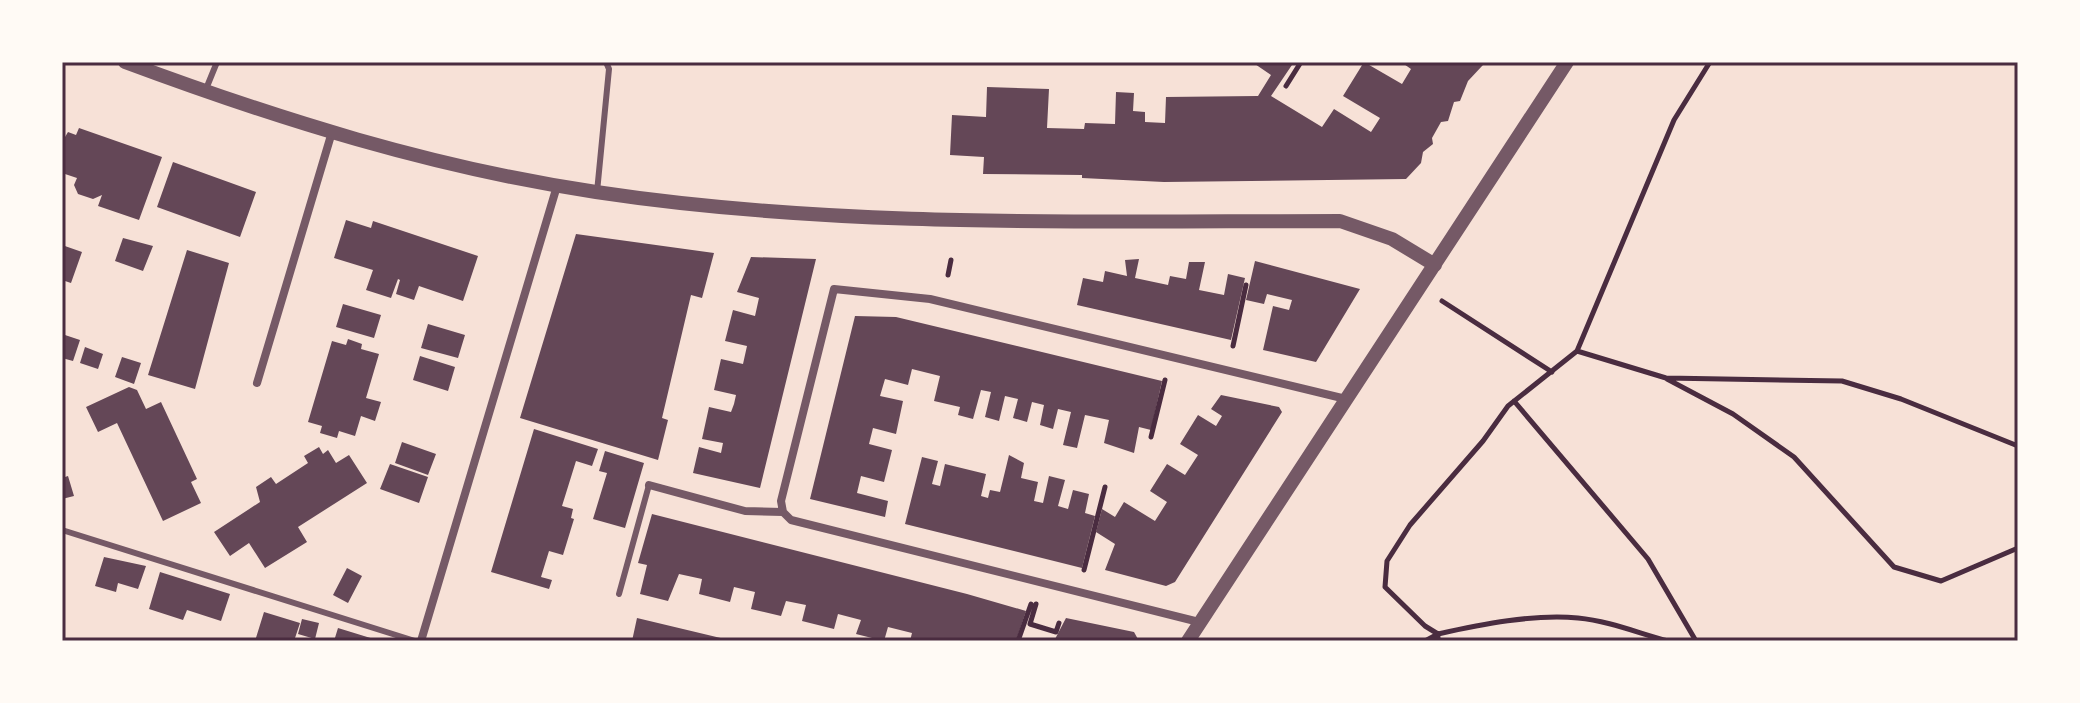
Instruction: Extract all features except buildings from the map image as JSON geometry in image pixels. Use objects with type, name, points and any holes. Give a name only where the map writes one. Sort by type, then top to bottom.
[{"type":"street","points":[[125,62],[205,92],[332,132],[430,160],[557,186],[705,206],[896,217],[1340,221],[1392,239],[1435,265]]},
{"type":"street","points":[[1188,641],[1567,62]]},
{"type":"street","points":[[257,383],[332,132]]},
{"type":"street","points":[[418,641],[557,186]]},
{"type":"street","points":[[1199,622],[791,520],[783,512],[781,501],[834,289],[930,299],[1346,399]]},
{"type":"street","points":[[649,485],[745,511],[783,512]]},
{"type":"lane","points":[[205,92],[217,62]]},
{"type":"lane","points":[[597,192],[609,69],[606,62]]},
{"type":"lane","points":[[619,594],[649,485]]},
{"type":"lane","points":[[62,530],[418,641]]},
{"type":"path","points":[[1286,86],[1301,62]]},
{"type":"path","points":[[1438,637],[1385,587],[1387,561],[1410,525],[1514,401],[1577,351],[1674,120],[1710,62]]},
{"type":"path","points":[[948,275],[951,260]]},
{"type":"path","points":[[1233,346],[1246,285]]},
{"type":"path","points":[[1459,313],[1552,372]]},
{"type":"path","points":[[1577,351],[1666,378],[1733,414],[1794,457],[1894,567],[1941,581],[2018,548]]},
{"type":"path","points":[[1151,437],[1166,375]]},
{"type":"path","points":[[1666,378],[1842,381],[1901,399],[2018,446]]},
{"type":"path","points":[[1514,401],[1648,559],[1696,641]]},
{"type":"path","points":[[1084,571],[1105,487]]},
{"type":"path","points":[[1018,641],[1032,602]]},
{"type":"path","points":[[1034,610],[1030,624],[1057,632],[1059,623]]},
{"type":"path","points":[[1425,641],[1484,623],[1577,618],[1625,627],[1668,641]]}]
